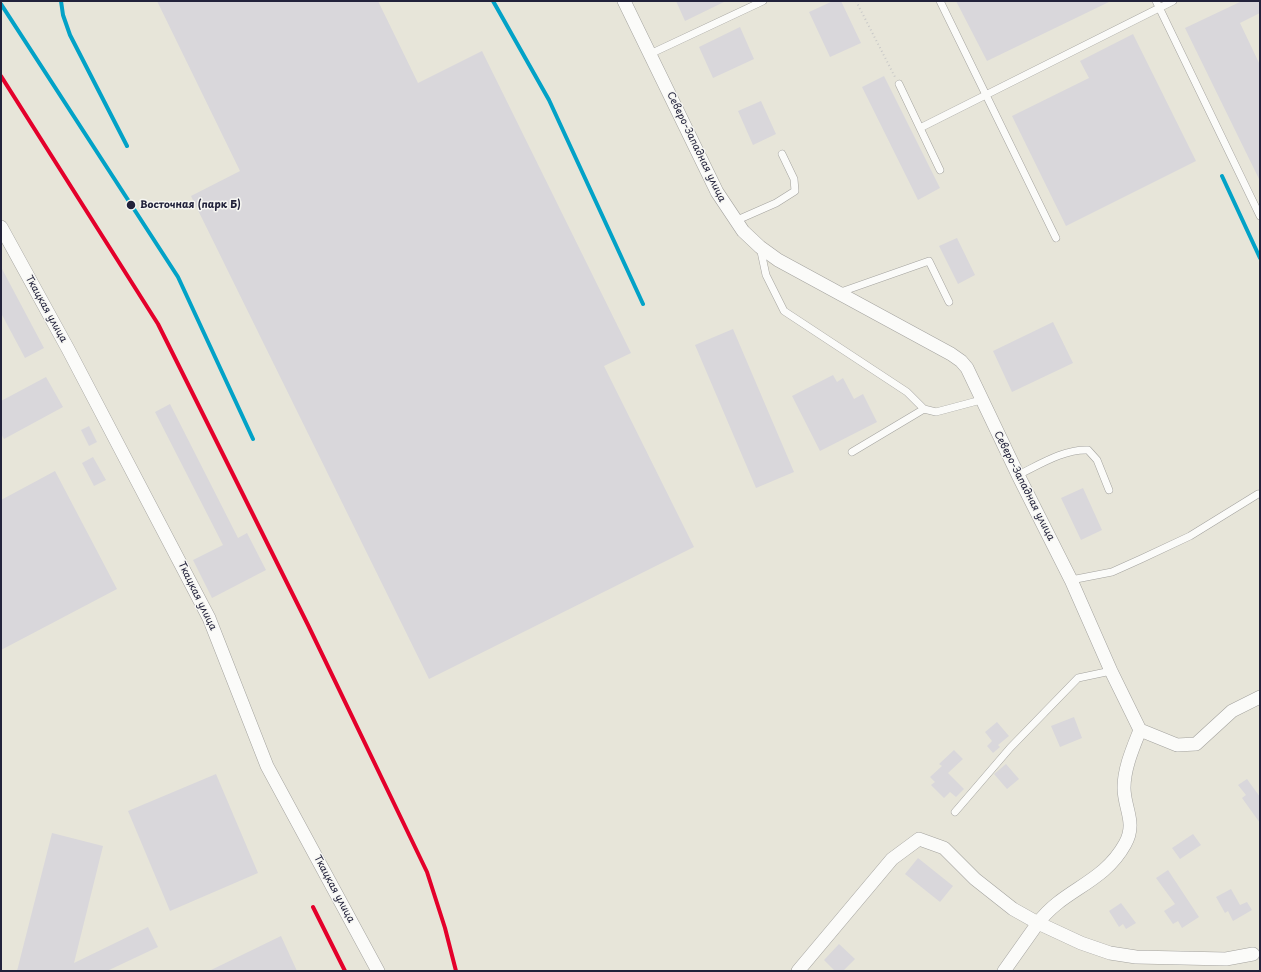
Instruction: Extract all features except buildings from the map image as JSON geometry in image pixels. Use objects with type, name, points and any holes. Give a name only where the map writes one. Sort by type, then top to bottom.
[{"type":"street","name":"Северо-Западная улица","points":[[624,1],[717,192],[735,221],[760,247],[778,260],[961,361],[967,368],[1018,475],[1072,580],[1111,671],[1140,730]]},
{"type":"street","name":"Ткацкая улица","points":[[1,227],[68,349],[209,618],[267,766],[378,971]]},
{"type":"street","points":[[1004,971],[1048,909],[1088,883],[1111,865],[1126,843],[1131,824],[1124,789],[1131,752],[1140,730],[1177,745],[1196,744],[1232,711],[1260,697]]},
{"type":"street","points":[[798,971],[892,859],[919,839],[944,848],[975,880],[1013,909],[1038,923],[1110,953],[1136,957],[1226,959],[1253,954]]},
{"type":"lane","points":[[650,54],[763,1]]},
{"type":"lane","points":[[940,1],[1056,238]]},
{"type":"lane","points":[[920,128],[986,96],[1158,4],[1173,1]]},
{"type":"lane","points":[[1158,4],[1260,216]]},
{"type":"lane","points":[[899,84],[940,170]]},
{"type":"lane","points":[[735,221],[776,203],[795,191],[794,179],[782,154]]},
{"type":"lane","points":[[760,247],[766,275],[784,311],[907,392],[924,410],[936,412],[981,400]]},
{"type":"lane","points":[[838,293],[928,261],[949,302]]},
{"type":"lane","points":[[852,452],[924,410]]},
{"type":"lane","points":[[1018,475],[1042,463],[1076,450],[1088,450],[1097,460],[1109,490]]},
{"type":"lane","points":[[1072,580],[1112,572],[1142,559],[1190,536],[1258,494]]},
{"type":"lane","points":[[955,812],[1010,748],[1078,678],[1111,671]]},
{"type":"path","points":[[856,1],[899,84]]},
{"type":"transit line","points":[[61,1],[63,15],[70,35],[127,146]]},
{"type":"transit line","points":[[493,1],[549,100],[643,304]]},
{"type":"transit line","points":[[1,4],[178,277],[253,439]]},
{"type":"transit line","points":[[1,76],[158,324],[308,625],[427,872],[445,928],[456,971]]},
{"type":"transit line","points":[[1222,176],[1260,258]]},
{"type":"transit line","points":[[313,907],[345,971]]},
{"type":"place","name":"Восточная (парк Б)","points":[[131,205]]}]
